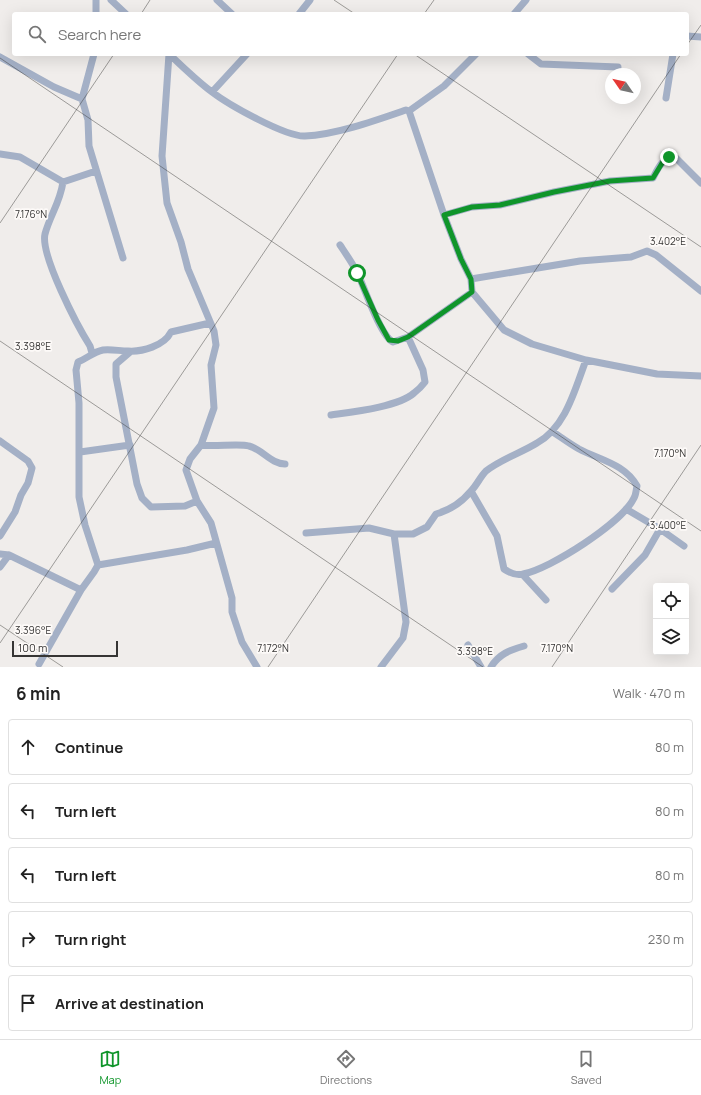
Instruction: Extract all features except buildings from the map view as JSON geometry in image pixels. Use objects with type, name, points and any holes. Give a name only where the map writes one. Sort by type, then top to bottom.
[{"type":"street","points":[[96,0],[96,12]]},
{"type":"street","points":[[111,0],[124,12]]},
{"type":"street","points":[[217,0],[230,12]]},
{"type":"street","points":[[301,12],[310,0]]},
{"type":"street","points":[[516,12],[526,0]]},
{"type":"street","points":[[689,36],[701,37]]},
{"type":"street","points":[[93,56],[82,99],[88,120],[89,146],[123,258]]},
{"type":"street","points":[[169,56],[162,156],[167,203],[181,242],[188,269],[214,331],[216,345],[211,365],[214,408],[201,445],[190,459],[186,470],[197,501],[211,522],[232,598],[232,612],[242,642],[257,667]]},
{"type":"street","points":[[171,56],[212,92],[231,104],[281,130],[304,136],[337,130],[406,110],[409,111],[444,86],[474,56]]},
{"type":"street","points":[[212,92],[245,56]]},
{"type":"street","points":[[531,56],[541,64],[618,68]]},
{"type":"street","points":[[666,98],[673,56]]},
{"type":"street","points":[[0,57],[54,87],[82,99]]},
{"type":"street","points":[[409,111],[444,215],[461,259],[471,279],[472,292],[504,330],[532,344],[586,360],[656,374],[701,376]]},
{"type":"street","points":[[0,154],[20,157],[62,182],[96,171]]},
{"type":"street","points":[[444,215],[472,207],[500,205],[610,181],[653,178],[664,160],[669,157],[676,158],[701,183]]},
{"type":"street","points":[[62,182],[60,198],[45,236],[47,248],[59,287],[90,346],[92,353]]},
{"type":"street","points":[[340,245],[357,273],[378,320],[389,340],[398,341],[408,337],[472,292]]},
{"type":"street","points":[[471,279],[580,261],[631,257],[647,251],[656,255],[701,291]]},
{"type":"street","points":[[39,664],[81,590],[98,565],[85,525],[79,498],[79,403],[76,370],[78,362],[88,358],[92,353],[104,350],[130,352],[158,346],[168,338],[171,332],[210,323]]},
{"type":"street","points":[[331,415],[364,410],[402,400],[414,394],[425,382],[423,370],[408,337]]},
{"type":"street","points":[[130,352],[116,364],[116,378],[142,498],[151,507],[185,506],[197,501]]},
{"type":"street","points":[[306,533],[368,528],[394,534],[413,534],[427,527],[436,514],[450,510],[471,492],[484,474],[494,465],[539,442],[553,432],[563,418],[586,360]]},
{"type":"street","points":[[471,492],[497,536],[504,569],[511,574],[523,575],[557,560],[609,526],[626,509],[634,498],[637,486],[632,478],[613,463],[580,449],[553,432]]},
{"type":"street","points":[[0,442],[28,461],[32,468],[28,483],[21,495],[15,512],[0,536]]},
{"type":"street","points":[[80,452],[130,445]]},
{"type":"street","points":[[201,445],[215,447],[249,446],[278,464],[285,464]]},
{"type":"street","points":[[626,509],[660,529],[684,546]]},
{"type":"street","points":[[612,589],[645,555],[660,529]]},
{"type":"street","points":[[382,667],[403,638],[406,622],[394,534]]},
{"type":"street","points":[[98,565],[187,550],[216,543]]},
{"type":"street","points":[[0,554],[9,555],[81,590]]},
{"type":"street","points":[[0,567],[9,555]]},
{"type":"street","points":[[523,575],[546,600]]},
{"type":"street","points":[[468,645],[480,667]]},
{"type":"street","points":[[491,667],[501,655],[511,649],[524,646]]},
{"type":"route","points":[[357,273],[378,320],[389,340],[392,342],[398,341],[408,337],[472,292],[471,279],[461,259],[444,215],[472,207],[500,205],[610,181],[653,178],[664,160],[669,157]]}]
